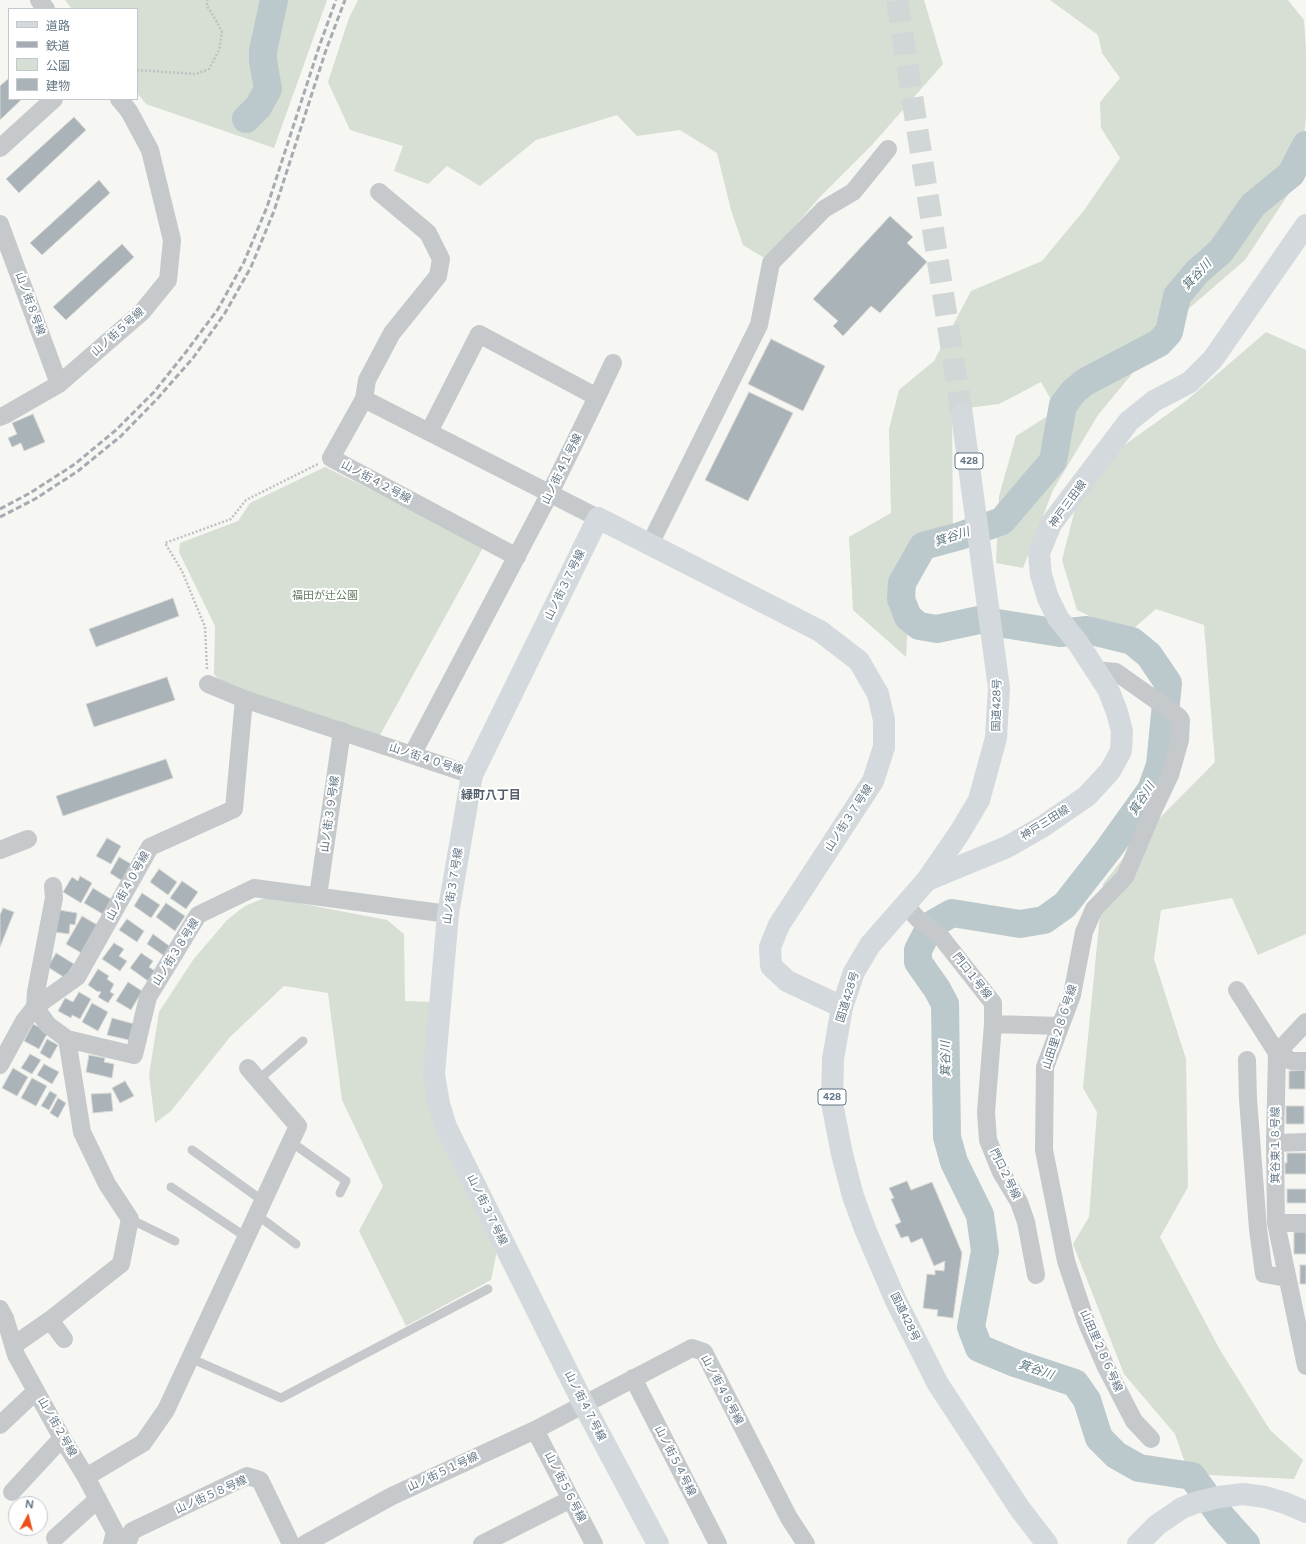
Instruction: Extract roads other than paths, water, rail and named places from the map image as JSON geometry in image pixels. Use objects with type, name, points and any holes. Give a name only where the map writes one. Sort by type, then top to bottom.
[{"type":"main road","name":"神戸三田線","points":[[927,880],[1007,847],[1087,796],[1110,771],[1121,751],[1122,731],[1117,712],[1108,689],[1078,643],[1058,618],[1048,598],[1041,575],[1039,553],[1051,524],[1129,421],[1154,401],[1190,382],[1213,359],[1306,225]]},
{"type":"main road","name":"国道428号","points":[[962,415],[989,605],[999,688],[996,738],[979,800],[960,832],[927,880],[912,912],[870,945],[854,972],[842,1007],[833,1059],[832,1103],[843,1161],[853,1196],[865,1229],[896,1301],[938,1384],[1020,1509],[1047,1544]]},
{"type":"main road","name":"山ノ街３７号線","points":[[515,1266],[446,1127],[439,1104],[434,1074],[448,914],[472,775],[598,518],[820,631],[859,661],[878,694],[884,720],[884,748],[873,781],[779,924],[770,948],[771,966],[787,981],[842,1007]]},
{"type":"main road","name":"山ノ街４７号線","points":[[515,1266],[584,1405],[658,1544]]},
{"type":"main road","points":[[1142,1540],[1157,1525],[1182,1508],[1220,1497],[1243,1494],[1265,1497],[1285,1503],[1306,1512]]},
{"type":"street","points":[[39,0],[45,8]]},
{"type":"street","points":[[0,148],[53,100]]},
{"type":"street","name":"山ノ街５号線","points":[[0,417],[59,384],[142,312],[168,280],[172,240],[150,150],[129,112],[120,100]]},
{"type":"street","points":[[650,544],[759,325],[771,263],[824,209],[853,192],[888,149]]},
{"type":"street","points":[[379,192],[428,233],[441,259],[438,276],[392,333],[367,380],[364,399],[550,493]]},
{"type":"street","name":"山ノ街８号線","points":[[0,224],[59,384]]},
{"type":"street","points":[[429,432],[479,334],[597,397]]},
{"type":"street","name":"山ノ街４１号線","points":[[412,755],[550,493],[614,363]]},
{"type":"street","name":"山ノ街４２号線","points":[[364,399],[330,458],[517,556]]},
{"type":"street","name":"山ノ街３７号線","points":[[550,493],[598,518]]},
{"type":"street","name":"山田里２８６号線","points":[[1096,670],[1116,672],[1178,716],[1181,720],[1180,740],[1170,775],[1152,812],[1125,877],[1094,908],[1084,932],[1072,995],[1045,1067],[1044,1150],[1064,1254],[1086,1322],[1105,1365],[1134,1421],[1151,1439]]},
{"type":"street","name":"山ノ街４０号線","points":[[208,684],[244,699],[472,775]]},
{"type":"street","name":"山ノ街４０号線","points":[[0,1065],[24,1021],[35,1006],[77,977],[150,847],[234,809],[244,699]]},
{"type":"street","name":"山ノ街３９号線","points":[[318,896],[342,732]]},
{"type":"street","points":[[0,850],[28,839]]},
{"type":"street","points":[[35,1006],[36,992],[54,898],[53,886]]},
{"type":"street","name":"山ノ街３８号線","points":[[35,1006],[48,1025],[67,1039],[134,1055],[148,997],[198,915],[254,888],[448,914]]},
{"type":"street","name":"門口１号線","points":[[912,912],[941,937],[993,1003],[993,1024]]},
{"type":"street","points":[[1237,990],[1278,1052],[1292,1061],[1306,1061]]},
{"type":"street","points":[[1278,1052],[1306,1022]]},
{"type":"street","points":[[993,1024],[1060,1026]]},
{"type":"street","name":"門口２号線","points":[[993,1024],[986,1112],[988,1140],[1001,1172],[1019,1202],[1026,1222],[1036,1275]]},
{"type":"street","points":[[14,1345],[50,1320],[121,1264],[130,1219],[107,1184],[82,1132],[67,1039]]},
{"type":"street","name":"箕谷東１８号線","points":[[1278,1052],[1275,1143],[1276,1223],[1288,1278],[1299,1302],[1306,1366]]},
{"type":"street","name":"箕谷東１８号線","points":[[1247,1060],[1249,1115],[1258,1229],[1264,1274],[1288,1278]]},
{"type":"street","points":[[86,1477],[143,1443],[166,1410],[298,1126],[253,1074]]},
{"type":"street","points":[[1275,1143],[1306,1142]]},
{"type":"street","points":[[1276,1223],[1306,1223]]},
{"type":"street","name":"山ノ街２号線","points":[[2,1317],[14,1345],[16,1355],[62,1438],[86,1477],[120,1543]]},
{"type":"street","points":[[50,1320],[64,1338]]},
{"type":"street","name":"山ノ街４８号線","points":[[584,1405],[692,1348],[704,1352],[789,1518],[806,1544]]},
{"type":"street","name":"山ノ街５４号線","points":[[633,1378],[718,1544]]},
{"type":"street","points":[[0,1424],[36,1391]]},
{"type":"street","name":"山ノ街５１号線","points":[[305,1544],[392,1496],[535,1430],[584,1405]]},
{"type":"street","name":"山ノ街５６号線","points":[[535,1430],[594,1544]]},
{"type":"street","points":[[12,1492],[62,1438]]},
{"type":"street","name":"山ノ街５８号線","points":[[120,1543],[132,1531],[247,1476],[260,1480],[291,1544]]},
{"type":"street","points":[[55,1538],[98,1499]]},
{"type":"street","points":[[482,1544],[571,1499]]},
{"type":"lane","points":[[253,1074],[302,1041]]},
{"type":"lane","points":[[291,1142],[346,1181],[340,1193]]},
{"type":"lane","points":[[192,1150],[260,1208],[296,1244]]},
{"type":"lane","points":[[171,1187],[246,1237]]},
{"type":"lane","points":[[130,1219],[175,1241]]},
{"type":"lane","points":[[190,1358],[281,1398],[488,1289]]},
{"type":"waterway","points":[[246,119],[258,107],[268,89],[263,61],[263,51],[274,0]]},
{"type":"waterway","name":"箕谷川","points":[[1246,1544],[1221,1516],[1192,1476],[1139,1468],[1116,1455],[1099,1438],[1087,1400],[1075,1383],[1015,1363],[979,1348],[971,1327],[985,1251],[980,1215],[954,1162],[947,1137],[945,1004],[937,989],[918,962],[918,950],[931,925],[952,913],[1020,924],[1044,920],[1065,905],[1108,850],[1151,790],[1160,765],[1168,683],[1149,655],[1132,641],[1087,630],[1060,633],[979,620],[937,629],[919,626],[908,617],[901,599],[902,583],[923,546],[960,536],[1002,521],[1053,461],[1063,405],[1074,391],[1085,382],[1159,343],[1169,332],[1177,296],[1197,272],[1221,251],[1253,205],[1291,174],[1306,145]]},
{"type":"tunnel","points":[[897,0],[962,415]]},
{"type":"railway","points":[[0,509],[30,493],[75,464],[116,430],[154,392],[218,309],[244,262],[267,207],[319,47],[336,0]]},
{"type":"railway","points":[[0,517],[35,499],[78,471],[121,436],[158,398],[193,358],[225,313],[251,267],[274,211],[326,50],[345,0]]},
{"type":"district","name":"緑町八丁目","points":[[491,795]]},
{"type":"park label","name":"福田が辻公園","points":[[325,596]]}]
